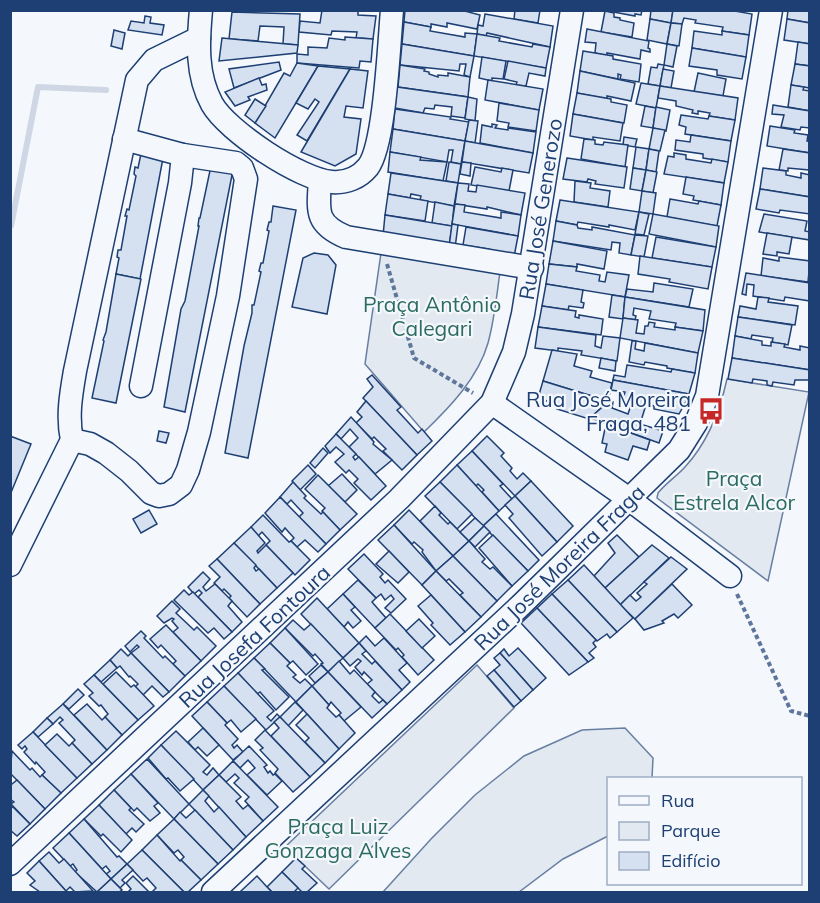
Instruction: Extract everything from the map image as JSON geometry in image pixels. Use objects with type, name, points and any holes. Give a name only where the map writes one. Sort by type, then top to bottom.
[{"type":"street","points":[[201,10],[198,38],[199,62],[204,85],[213,105],[224,119],[261,150],[320,180],[332,182],[346,182],[359,175],[369,165],[376,152],[392,10]]},
{"type":"street","name":"Rua José Generozo","points":[[492,403],[514,352],[532,268],[572,10]]},
{"type":"street","name":"Rua José Moreira Fraga","points":[[213,892],[521,605],[679,450],[696,423],[706,396],[771,10]]},
{"type":"street","points":[[10,565],[72,440],[69,428],[70,401],[75,371],[137,80],[143,70],[154,60],[198,38]]},
{"type":"street","points":[[72,440],[90,444],[106,453],[129,471],[151,493],[159,496],[169,494],[181,484],[188,470],[199,432],[228,296],[246,179],[242,168],[236,163],[183,155],[124,139]]},
{"type":"street","points":[[141,386],[180,183],[183,155]]},
{"type":"street","points":[[320,180],[321,217],[329,230],[346,237],[532,268]]},
{"type":"street","points":[[492,403],[629,499],[730,576]]},
{"type":"street","name":"Rua Josefa Fontoura","points":[[10,864],[399,499],[492,403]]},
{"type":"path","points":[[385,257],[414,358],[492,403]]},
{"type":"path","points":[[730,576],[791,711],[810,716]]},
{"type":"green space","name":"Praça Antônio Calegari","points":[[382,246],[501,265],[492,324],[483,356],[462,391],[424,432],[365,364]]},
{"type":"green space","name":"Praça Estrela Alcor","points":[[727,379],[809,392],[768,581],[657,498],[661,489],[682,470],[707,437],[721,403]]},
{"type":"green space","name":"Praça Luiz Gonzaga Alves","points":[[477,665],[514,708],[329,889],[285,847]]},
{"type":"green space","points":[[625,728],[653,758],[652,777],[607,777],[607,837],[563,859],[519,892],[383,892],[475,795],[524,756],[582,730]]},
{"type":"building","points":[[322,10],[358,10],[358,15],[376,16],[373,39],[356,38],[357,32],[332,31],[331,35],[299,32],[300,21],[320,23]]},
{"type":"building","points":[[405,10],[461,10],[480,15],[477,29],[447,23],[447,27],[431,24],[431,27],[404,22]]},
{"type":"building","points":[[515,10],[540,10],[538,23],[514,19]]},
{"type":"building","points":[[603,10],[642,10],[641,15],[635,14],[635,16]]},
{"type":"building","points":[[651,10],[673,10],[671,23],[650,19]]},
{"type":"building","points":[[673,10],[729,10],[752,14],[749,35],[722,31],[723,27],[695,23],[696,20],[684,18],[682,24],[671,23]]},
{"type":"building","points":[[788,10],[810,10],[810,23],[787,19]]},
{"type":"building","points":[[605,11],[614,13],[614,17],[620,20],[634,23],[632,37],[601,32]]},
{"type":"building","points":[[232,12],[300,14],[298,45],[283,44],[284,27],[260,26],[258,41],[229,39]]},
{"type":"building","points":[[485,14],[553,26],[550,47],[487,33],[486,36],[477,34],[478,25],[483,26]]},
{"type":"building","points":[[145,16],[151,17],[150,23],[164,25],[162,35],[128,30],[131,21],[144,23]]},
{"type":"building","points":[[650,19],[671,23],[667,44],[647,40]]},
{"type":"building","points":[[787,19],[810,23],[810,44],[784,40]]},
{"type":"building","points":[[404,22],[431,27],[430,31],[465,37],[465,33],[477,34],[474,56],[402,44]]},
{"type":"building","points":[[671,23],[682,24],[679,46],[667,44]]},
{"type":"building","points":[[587,29],[649,41],[650,52],[641,50],[640,59],[595,53],[596,43],[585,42]]},
{"type":"building","points":[[114,30],[125,33],[122,49],[111,46]]},
{"type":"building","points":[[694,31],[722,35],[722,31],[749,35],[746,57],[692,48]]},
{"type":"building","points":[[477,34],[532,47],[533,44],[550,47],[546,68],[474,56]]},
{"type":"building","points":[[345,37],[373,39],[371,62],[360,61],[359,68],[297,63],[297,54],[308,55],[308,47],[327,48],[329,38],[345,40]]},
{"type":"building","points":[[222,38],[298,45],[297,53],[219,61]]},
{"type":"building","points":[[798,42],[810,44],[810,66],[795,64]]},
{"type":"building","points":[[402,44],[474,56],[470,77],[464,75],[466,64],[460,64],[459,71],[400,65]]},
{"type":"building","points":[[667,44],[677,46],[673,67],[664,65]]},
{"type":"building","points":[[692,48],[746,57],[742,79],[717,75],[717,70],[689,66]]},
{"type":"building","points":[[583,51],[641,64],[639,82],[620,79],[621,75],[618,74],[618,79],[580,71]]},
{"type":"building","points":[[482,57],[506,61],[503,79],[492,78],[492,81],[479,78]]},
{"type":"building","points":[[508,61],[546,68],[545,76],[529,73],[526,86],[516,85],[517,82],[504,79]]},
{"type":"building","points":[[279,62],[281,70],[234,88],[229,69]]},
{"type":"building","points":[[297,63],[318,66],[275,138],[255,123],[284,73],[290,76]]},
{"type":"building","points":[[658,64],[664,65],[660,86],[648,84],[651,67],[657,68]]},
{"type":"building","points":[[795,64],[810,66],[810,88],[791,85]]},
{"type":"building","points":[[400,65],[425,69],[424,71],[438,77],[438,75],[448,76],[448,73],[470,77],[468,97],[398,87]]},
{"type":"building","points":[[318,66],[350,69],[307,141],[297,135],[319,102],[315,99],[308,109],[296,103]]},
{"type":"building","points":[[350,69],[368,71],[363,108],[346,106],[344,117],[361,119],[356,154],[335,166],[301,152]]},
{"type":"building","points":[[663,69],[674,71],[671,88],[660,86]]},
{"type":"building","points":[[580,71],[635,83],[631,101],[577,93]]},
{"type":"building","points":[[698,73],[726,79],[723,96],[694,92]]},
{"type":"building","points":[[259,78],[262,85],[266,84],[267,90],[248,97],[250,100],[235,106],[225,92]]},
{"type":"building","points":[[488,80],[543,89],[539,110],[485,100]]},
{"type":"building","points":[[641,83],[660,86],[656,108],[636,104]]},
{"type":"building","points":[[791,85],[804,87],[803,90],[810,91],[810,111],[788,107]]},
{"type":"building","points":[[660,86],[738,98],[735,120],[709,116],[710,113],[698,111],[698,114],[692,113],[693,110],[676,106],[676,101],[658,98]]},
{"type":"building","points":[[397,87],[468,97],[465,118],[451,116],[452,107],[435,105],[434,109],[425,108],[423,113],[395,108]]},
{"type":"building","points":[[577,93],[611,99],[611,102],[627,105],[624,123],[573,114]]},
{"type":"building","points":[[468,97],[477,99],[475,121],[465,119]]},
{"type":"building","points":[[255,99],[266,106],[255,123],[245,115]]},
{"type":"building","points":[[499,103],[539,110],[536,131],[508,127],[509,123],[497,121]]},
{"type":"building","points":[[773,105],[810,111],[810,128],[801,127],[800,130],[781,127],[784,115],[772,114]]},
{"type":"building","points":[[645,106],[656,108],[653,128],[641,126]]},
{"type":"building","points":[[656,107],[670,110],[666,131],[653,128]]},
{"type":"building","points":[[395,109],[451,117],[450,119],[469,122],[465,141],[393,129]]},
{"type":"building","points":[[573,114],[623,123],[620,141],[570,136]]},
{"type":"building","points":[[681,115],[735,120],[731,141],[685,134],[686,127],[679,125]]},
{"type":"building","points":[[469,120],[478,121],[475,143],[465,141]]},
{"type":"building","points":[[492,124],[497,125],[495,128],[536,132],[533,153],[480,143],[482,125],[492,127]]},
{"type":"building","points":[[770,126],[795,130],[794,133],[808,135],[810,153],[767,146]]},
{"type":"building","points":[[653,128],[665,130],[660,151],[649,149]]},
{"type":"building","points":[[393,129],[465,141],[461,164],[451,162],[453,150],[449,150],[447,162],[390,152]]},
{"type":"building","points":[[691,135],[731,141],[728,162],[703,158],[703,154],[675,150],[676,140],[690,142]]},
{"type":"building","points":[[624,137],[637,139],[635,147],[623,145]]},
{"type":"building","points":[[584,139],[595,140],[595,144],[603,145],[604,142],[628,145],[625,167],[581,159]]},
{"type":"building","points":[[465,141],[533,153],[529,173],[462,162]]},
{"type":"building","points":[[636,147],[649,149],[646,170],[633,168]]},
{"type":"building","points":[[142,149],[164,153],[140,279],[116,274],[118,250],[121,250],[127,216],[125,216],[127,209],[129,210],[136,176],[135,167],[138,168]]},
{"type":"building","points":[[649,149],[659,151],[656,172],[646,170]]},
{"type":"building","points":[[783,149],[810,153],[810,175],[809,170],[788,168],[788,171],[779,170]]},
{"type":"building","points":[[390,152],[421,157],[420,160],[447,162],[443,181],[388,172]]},
{"type":"building","points":[[674,153],[686,155],[686,159],[711,163],[712,159],[728,162],[724,183],[664,174],[668,156],[674,157]]},
{"type":"building","points":[[567,158],[627,167],[624,188],[595,184],[596,181],[588,179],[587,182],[563,179]]},
{"type":"building","points":[[212,161],[234,165],[185,412],[164,407],[181,309],[185,301],[199,218]]},
{"type":"building","points":[[449,162],[461,164],[458,183],[446,181]]},
{"type":"building","points":[[462,162],[471,163],[470,176],[460,174]]},
{"type":"building","points":[[475,167],[501,172],[502,168],[513,170],[509,191],[471,185]]},
{"type":"building","points":[[633,168],[646,170],[642,191],[630,189]]},
{"type":"building","points":[[763,168],[786,171],[786,175],[801,178],[801,173],[810,175],[810,197],[760,189]]},
{"type":"building","points":[[646,170],[657,172],[653,193],[642,191]]},
{"type":"building","points":[[391,173],[458,183],[454,206],[420,200],[421,196],[411,194],[410,198],[388,194]]},
{"type":"building","points":[[686,177],[724,183],[721,205],[693,200],[694,196],[683,194]]},
{"type":"building","points":[[575,181],[591,183],[590,188],[610,191],[608,207],[574,202]]},
{"type":"building","points":[[458,183],[469,184],[468,191],[476,192],[477,185],[525,193],[521,215],[487,207],[487,209],[455,204]]},
{"type":"building","points":[[760,189],[810,197],[810,214],[780,210],[779,213],[756,209]]},
{"type":"building","points":[[642,191],[656,193],[653,214],[639,212]]},
{"type":"building","points":[[388,194],[428,201],[425,221],[385,215]]},
{"type":"building","points":[[670,199],[721,205],[717,226],[667,217]]},
{"type":"building","points":[[560,200],[639,212],[635,230],[609,225],[609,227],[578,222],[577,225],[556,221]]},
{"type":"building","points":[[435,202],[454,206],[452,226],[432,223]]},
{"type":"building","points":[[455,204],[465,205],[464,212],[501,218],[501,212],[521,215],[518,236],[452,224]]},
{"type":"building","points":[[273,206],[296,210],[248,458],[225,453]]},
{"type":"building","points":[[639,212],[649,214],[644,235],[635,234]]},
{"type":"building","points":[[653,214],[719,226],[716,247],[649,234]]},
{"type":"building","points":[[764,214],[807,221],[805,231],[810,232],[810,240],[759,232]]},
{"type":"building","points":[[385,215],[452,226],[449,247],[383,236]]},
{"type":"building","points":[[556,221],[577,225],[578,228],[592,230],[592,227],[635,235],[631,255],[619,253],[620,243],[612,242],[611,250],[553,241]]},
{"type":"building","points":[[452,224],[458,225],[455,248],[449,247]]},
{"type":"building","points":[[466,227],[518,236],[514,257],[488,253],[489,249],[463,245]]},
{"type":"building","points":[[767,233],[792,237],[789,254],[777,252],[777,256],[763,254]]},
{"type":"building","points":[[635,235],[648,236],[644,257],[631,255]]},
{"type":"building","points":[[656,237],[716,247],[712,267],[652,258]]},
{"type":"building","points":[[553,241],[607,251],[604,269],[577,264],[577,267],[549,264]]},
{"type":"building","points":[[314,253],[328,255],[336,265],[327,314],[292,307],[303,258]]},
{"type":"building","points":[[640,256],[712,267],[708,289],[669,282],[670,279],[638,274]]},
{"type":"building","points":[[779,257],[810,261],[808,282],[761,276],[763,258],[779,261]]},
{"type":"building","points":[[549,264],[577,267],[576,271],[600,275],[599,281],[605,282],[607,272],[629,275],[625,297],[546,284]]},
{"type":"building","points":[[746,273],[810,283],[810,301],[785,297],[784,301],[753,296],[754,285],[747,284],[746,295],[742,294]]},
{"type":"building","points":[[116,274],[141,279],[116,403],[92,398]]},
{"type":"building","points":[[654,283],[693,289],[689,307],[625,297],[627,289],[653,292]]},
{"type":"building","points":[[546,284],[583,290],[581,302],[584,303],[583,308],[569,306],[568,310],[542,306]]},
{"type":"building","points":[[612,295],[625,297],[623,319],[609,317]]},
{"type":"building","points":[[625,297],[705,310],[703,331],[675,327],[676,323],[649,319],[651,311],[634,308],[635,320],[623,318]]},
{"type":"building","points":[[758,297],[769,298],[768,302],[798,306],[795,325],[738,317],[740,306],[756,309]]},
{"type":"building","points":[[542,306],[576,311],[575,317],[579,318],[579,315],[603,319],[601,335],[538,327]]},
{"type":"building","points":[[738,317],[792,325],[788,345],[772,342],[773,338],[752,335],[751,339],[735,336]]},
{"type":"building","points":[[623,318],[638,320],[636,333],[644,334],[645,326],[648,326],[649,322],[655,323],[654,327],[703,331],[698,353],[620,338]]},
{"type":"building","points":[[538,327],[596,335],[595,346],[601,348],[603,336],[620,338],[617,361],[581,355],[582,351],[535,348]]},
{"type":"building","points":[[735,336],[762,341],[762,345],[771,346],[771,342],[800,350],[800,346],[810,348],[810,370],[732,358]]},
{"type":"building","points":[[632,341],[636,341],[635,349],[644,351],[645,343],[698,353],[695,373],[645,362],[644,365],[629,362]]},
{"type":"building","points":[[552,350],[577,354],[574,366],[592,371],[590,377],[612,383],[608,401],[543,381]]},
{"type":"building","points":[[601,358],[616,361],[615,371],[599,368]]},
{"type":"building","points":[[732,358],[810,370],[810,380],[795,380],[794,385],[773,382],[772,386],[767,385],[767,381],[753,379],[752,383],[728,379]]},
{"type":"building","points":[[627,365],[671,372],[672,369],[695,373],[689,394],[613,380],[614,375],[625,377]]},
{"type":"building","points":[[372,375],[401,407],[397,410],[418,433],[422,429],[432,441],[417,455],[363,398],[373,387],[367,379]]},
{"type":"building","points":[[613,380],[689,394],[689,396],[679,414],[654,409],[654,406],[621,401],[625,392],[611,390]]},
{"type":"building","points":[[543,381],[608,402],[589,419],[557,409],[558,405],[538,398]]},
{"type":"building","points":[[366,401],[417,455],[402,470],[383,451],[386,449],[356,423],[362,417],[357,412]]},
{"type":"building","points":[[608,402],[613,402],[612,408],[628,414],[631,405],[645,408],[640,424],[663,431],[659,443],[590,418]]},
{"type":"building","points":[[351,417],[374,442],[373,444],[392,460],[375,474],[349,447],[358,438],[350,429],[341,439],[336,434]]},
{"type":"building","points":[[606,424],[650,440],[647,450],[633,446],[628,460],[605,452],[607,444],[602,443]]},
{"type":"building","points":[[159,431],[169,433],[166,443],[157,441]]},
{"type":"building","points":[[336,434],[356,454],[353,457],[355,460],[359,457],[386,486],[371,500],[354,483],[358,479],[349,470],[346,473],[335,462],[344,454],[336,447],[330,453],[325,446]]},
{"type":"building","points":[[10,436],[31,444],[10,495]]},
{"type":"building","points":[[487,436],[504,453],[501,456],[512,468],[510,471],[517,479],[523,473],[531,481],[515,496],[472,451]]},
{"type":"building","points":[[323,448],[328,453],[315,468],[310,463]]},
{"type":"building","points":[[472,451],[503,484],[500,486],[512,499],[499,511],[482,492],[484,490],[478,484],[476,486],[457,465]]},
{"type":"building","points":[[308,465],[316,474],[300,490],[292,481]]},
{"type":"building","points":[[457,465],[499,511],[483,526],[440,482]]},
{"type":"building","points":[[342,474],[357,490],[345,502],[328,486]]},
{"type":"building","points":[[318,475],[357,514],[340,530],[322,511],[325,508],[305,489]]},
{"type":"building","points":[[531,481],[573,526],[557,542],[515,496]]},
{"type":"building","points":[[293,482],[306,496],[304,498],[321,514],[323,512],[340,530],[326,544],[299,517],[303,513],[291,500],[287,504],[280,497]]},
{"type":"building","points":[[440,482],[472,514],[457,529],[425,496]]},
{"type":"building","points":[[515,496],[557,542],[542,556],[509,518],[513,514],[505,505]]},
{"type":"building","points":[[280,497],[326,544],[318,552],[305,540],[297,547],[291,541],[294,538],[285,528],[282,532],[265,513]]},
{"type":"building","points":[[435,506],[441,513],[439,515],[448,524],[450,522],[469,541],[453,556],[420,521]]},
{"type":"building","points":[[149,510],[157,524],[141,533],[133,519]]},
{"type":"building","points":[[409,510],[453,556],[436,571],[422,552],[423,550],[414,542],[412,544],[394,525]]},
{"type":"building","points":[[496,514],[539,560],[528,571],[483,526]]},
{"type":"building","points":[[263,515],[310,560],[295,575],[266,545],[270,541],[262,532],[258,536],[251,527]]},
{"type":"building","points":[[475,518],[484,526],[469,541],[460,532]]},
{"type":"building","points":[[394,525],[436,571],[422,585],[378,540]]},
{"type":"building","points":[[484,526],[490,532],[475,547],[469,541]]},
{"type":"building","points":[[251,527],[265,543],[257,551],[258,553],[266,545],[293,573],[277,588],[234,543]]},
{"type":"building","points":[[493,535],[528,571],[512,586],[479,548]]},
{"type":"building","points":[[617,535],[639,557],[605,588],[594,576],[615,553],[608,543]]},
{"type":"building","points":[[469,541],[485,559],[482,562],[490,569],[493,567],[512,586],[497,601],[453,556]]},
{"type":"building","points":[[234,543],[256,565],[254,568],[256,571],[259,569],[277,588],[260,604],[217,559]]},
{"type":"building","points":[[652,545],[669,558],[620,605],[605,588]]},
{"type":"building","points":[[389,551],[409,572],[398,583],[376,564]]},
{"type":"building","points":[[364,554],[383,574],[380,577],[385,583],[388,580],[406,599],[391,613],[385,608],[394,599],[391,595],[385,600],[381,594],[376,598],[348,569]]},
{"type":"building","points":[[453,556],[497,601],[481,617],[460,595],[463,593],[449,579],[446,581],[436,571]]},
{"type":"building","points":[[671,557],[687,569],[635,619],[620,605],[630,595],[636,601],[641,597],[637,593],[647,584],[644,582]]},
{"type":"building","points":[[217,559],[260,604],[247,617],[229,598],[231,596],[214,583],[220,577],[209,566]]},
{"type":"building","points":[[584,565],[633,618],[617,632],[568,580]]},
{"type":"building","points":[[436,571],[481,617],[465,632],[422,585]]},
{"type":"building","points":[[203,572],[210,579],[203,587],[206,591],[215,584],[232,601],[228,606],[242,622],[232,632],[198,597],[202,593],[199,590],[194,594],[188,587]]},
{"type":"building","points":[[358,580],[376,598],[372,602],[386,618],[375,628],[343,594]]},
{"type":"building","points":[[568,580],[617,632],[610,638],[607,634],[597,641],[552,594]]},
{"type":"building","points":[[672,584],[692,605],[678,618],[674,614],[662,621],[664,623],[644,630],[635,619]]},
{"type":"building","points":[[184,590],[189,595],[193,592],[232,632],[224,639],[214,628],[208,633],[174,600]]},
{"type":"building","points":[[343,594],[355,607],[351,610],[361,621],[353,628],[348,622],[344,627],[327,609]]},
{"type":"building","points":[[552,594],[596,640],[593,643],[596,647],[589,653],[594,658],[588,662],[537,608]]},
{"type":"building","points":[[431,595],[465,632],[450,645],[431,625],[433,623],[418,606]]},
{"type":"building","points":[[317,598],[359,643],[343,658],[301,614]]},
{"type":"building","points":[[172,601],[180,609],[176,613],[194,630],[197,627],[216,646],[201,661],[173,632],[178,628],[172,621],[174,619],[164,623],[157,616]]},
{"type":"building","points":[[537,608],[588,662],[569,675],[521,623]]},
{"type":"building","points":[[390,614],[434,660],[418,675],[402,657],[404,655],[398,648],[396,650],[375,628]]},
{"type":"building","points":[[419,619],[435,636],[422,648],[406,631]]},
{"type":"building","points":[[293,620],[304,630],[311,624],[343,658],[328,672],[315,654],[313,656],[285,628]]},
{"type":"building","points":[[166,625],[201,661],[185,676],[173,664],[176,661],[161,645],[158,648],[150,639]]},
{"type":"building","points":[[285,628],[318,664],[306,675],[293,661],[290,663],[270,643]]},
{"type":"building","points":[[141,631],[146,636],[144,638],[163,658],[165,656],[185,676],[169,692],[131,653],[139,647],[137,645],[130,652],[125,646]]},
{"type":"building","points":[[366,636],[375,646],[384,638],[407,663],[399,670],[410,682],[402,690],[359,643]]},
{"type":"building","points":[[270,643],[290,663],[287,666],[296,675],[293,677],[300,683],[305,679],[312,686],[296,702],[254,658]]},
{"type":"building","points":[[359,643],[366,651],[362,654],[372,664],[375,661],[402,690],[387,704],[367,684],[372,680],[364,672],[362,675],[355,667],[361,661],[358,659],[350,666],[343,658]]},
{"type":"building","points":[[518,648],[546,678],[533,690],[500,653],[504,649],[509,656]]},
{"type":"building","points":[[121,649],[128,656],[131,653],[169,692],[163,697],[152,686],[143,695],[135,687],[138,684],[120,666],[117,668],[110,660]]},
{"type":"building","points":[[500,653],[533,690],[521,701],[494,670],[500,665],[494,658]]},
{"type":"building","points":[[254,658],[265,669],[262,670],[289,697],[276,710],[238,673]]},
{"type":"building","points":[[110,660],[117,668],[101,682],[94,675]]},
{"type":"building","points":[[339,661],[350,674],[354,670],[375,692],[372,696],[379,703],[383,700],[387,704],[372,718],[328,672]]},
{"type":"building","points":[[321,665],[328,672],[315,683],[309,676]]},
{"type":"building","points":[[494,670],[521,701],[514,707],[487,676]]},
{"type":"building","points":[[116,672],[131,687],[134,685],[154,706],[138,720],[103,684]]},
{"type":"building","points":[[328,672],[361,707],[344,721],[339,715],[341,713],[331,702],[329,705],[312,686]]},
{"type":"building","points":[[238,673],[274,711],[267,717],[271,721],[277,714],[280,717],[266,730],[224,686]]},
{"type":"building","points":[[94,675],[138,720],[122,735],[105,717],[108,714],[101,705],[99,706],[89,696],[93,693],[84,684]]},
{"type":"building","points":[[224,686],[256,719],[241,732],[231,720],[227,723],[207,702]]},
{"type":"building","points":[[312,686],[329,705],[327,708],[336,717],[339,715],[355,733],[339,749],[296,702]]},
{"type":"building","points":[[78,689],[84,695],[69,709],[63,704]]},
{"type":"building","points":[[207,702],[227,723],[225,725],[238,739],[232,745],[234,748],[237,745],[243,752],[233,760],[192,716]]},
{"type":"building","points":[[295,702],[303,710],[288,726],[280,717]]},
{"type":"building","points":[[63,704],[107,750],[92,764],[72,743],[75,740],[59,723],[63,720],[60,717],[53,724],[47,718]]},
{"type":"building","points":[[87,704],[102,720],[105,717],[122,735],[107,750],[74,715]]},
{"type":"building","points":[[307,714],[339,749],[325,763],[305,742],[309,738],[296,725]]},
{"type":"building","points":[[280,717],[325,763],[310,777],[271,736],[279,728],[274,722]]},
{"type":"building","points":[[47,718],[53,724],[38,737],[33,732]]},
{"type":"building","points":[[203,728],[219,745],[207,756],[198,747],[195,750],[188,742]]},
{"type":"building","points":[[265,730],[310,777],[293,792],[275,773],[278,769],[260,750],[263,748],[255,740]]},
{"type":"building","points":[[176,731],[210,765],[203,772],[207,775],[213,768],[219,775],[203,790],[161,745]]},
{"type":"building","points":[[33,732],[77,778],[61,793],[42,775],[45,772],[36,762],[35,764],[24,752],[27,749],[25,746],[22,749],[18,745]]},
{"type":"building","points":[[57,734],[69,746],[72,743],[92,764],[77,778],[45,745]]},
{"type":"building","points":[[161,745],[194,779],[180,791],[148,758]]},
{"type":"building","points":[[249,746],[267,765],[264,767],[268,773],[270,771],[282,781],[267,795],[247,775],[255,768],[248,760],[240,768],[233,761]]},
{"type":"building","points":[[12,751],[30,770],[32,768],[40,777],[42,775],[61,793],[45,809],[10,773]]},
{"type":"building","points":[[147,759],[189,804],[174,819],[131,774]]},
{"type":"building","points":[[233,761],[278,807],[263,821],[245,801],[249,797],[234,783],[239,778],[235,774],[226,782],[219,775]]},
{"type":"building","points":[[131,774],[158,803],[154,806],[160,813],[150,821],[137,808],[134,811],[114,790]]},
{"type":"building","points":[[219,775],[241,797],[236,801],[243,809],[248,805],[263,821],[246,837],[203,790]]},
{"type":"building","points":[[17,780],[45,809],[30,824],[11,804],[14,802],[10,799],[10,782],[12,784]]},
{"type":"building","points":[[114,790],[131,808],[129,810],[144,824],[136,832],[132,828],[126,834],[99,805]]},
{"type":"building","points":[[203,790],[209,796],[205,801],[214,812],[219,807],[246,837],[233,850],[189,804]]},
{"type":"building","points":[[99,805],[132,840],[121,852],[84,819]]},
{"type":"building","points":[[13,807],[30,824],[17,836],[10,830],[10,809]]},
{"type":"building","points":[[195,810],[233,850],[218,864],[174,819],[180,812],[186,818]]},
{"type":"building","points":[[84,819],[117,857],[119,856],[127,864],[111,879],[106,874],[110,871],[106,866],[102,869],[69,833]]},
{"type":"building","points":[[174,819],[218,864],[201,880],[181,860],[184,857],[178,850],[174,853],[157,835]]},
{"type":"building","points":[[69,833],[111,879],[97,892],[75,872],[77,870],[73,864],[70,866],[53,848]]},
{"type":"building","points":[[157,835],[201,880],[188,892],[184,892],[142,850]]},
{"type":"building","points":[[142,850],[184,892],[154,892],[156,888],[147,878],[143,881],[127,864]]},
{"type":"building","points":[[49,852],[59,863],[64,859],[93,891],[75,892],[70,887],[66,891],[39,861]]},
{"type":"building","points":[[296,858],[305,866],[302,869],[317,883],[307,892],[302,892],[282,872]]},
{"type":"building","points":[[39,861],[67,892],[40,892],[30,885],[35,881],[27,873]]},
{"type":"building","points":[[127,864],[133,870],[122,880],[125,883],[120,888],[111,879]]},
{"type":"building","points":[[282,872],[298,888],[294,892],[272,892],[267,887]]},
{"type":"building","points":[[133,876],[149,892],[128,892],[131,889],[126,883]]},
{"type":"building","points":[[257,876],[272,892],[241,891]]},
{"type":"building","points":[[111,879],[122,890],[97,892]]},
{"type":"waterway","points":[[11,226],[38,87],[106,90]]},
{"type":"place","name":"Rua José Moreira Fraga, 481","points":[[711,411]]}]
